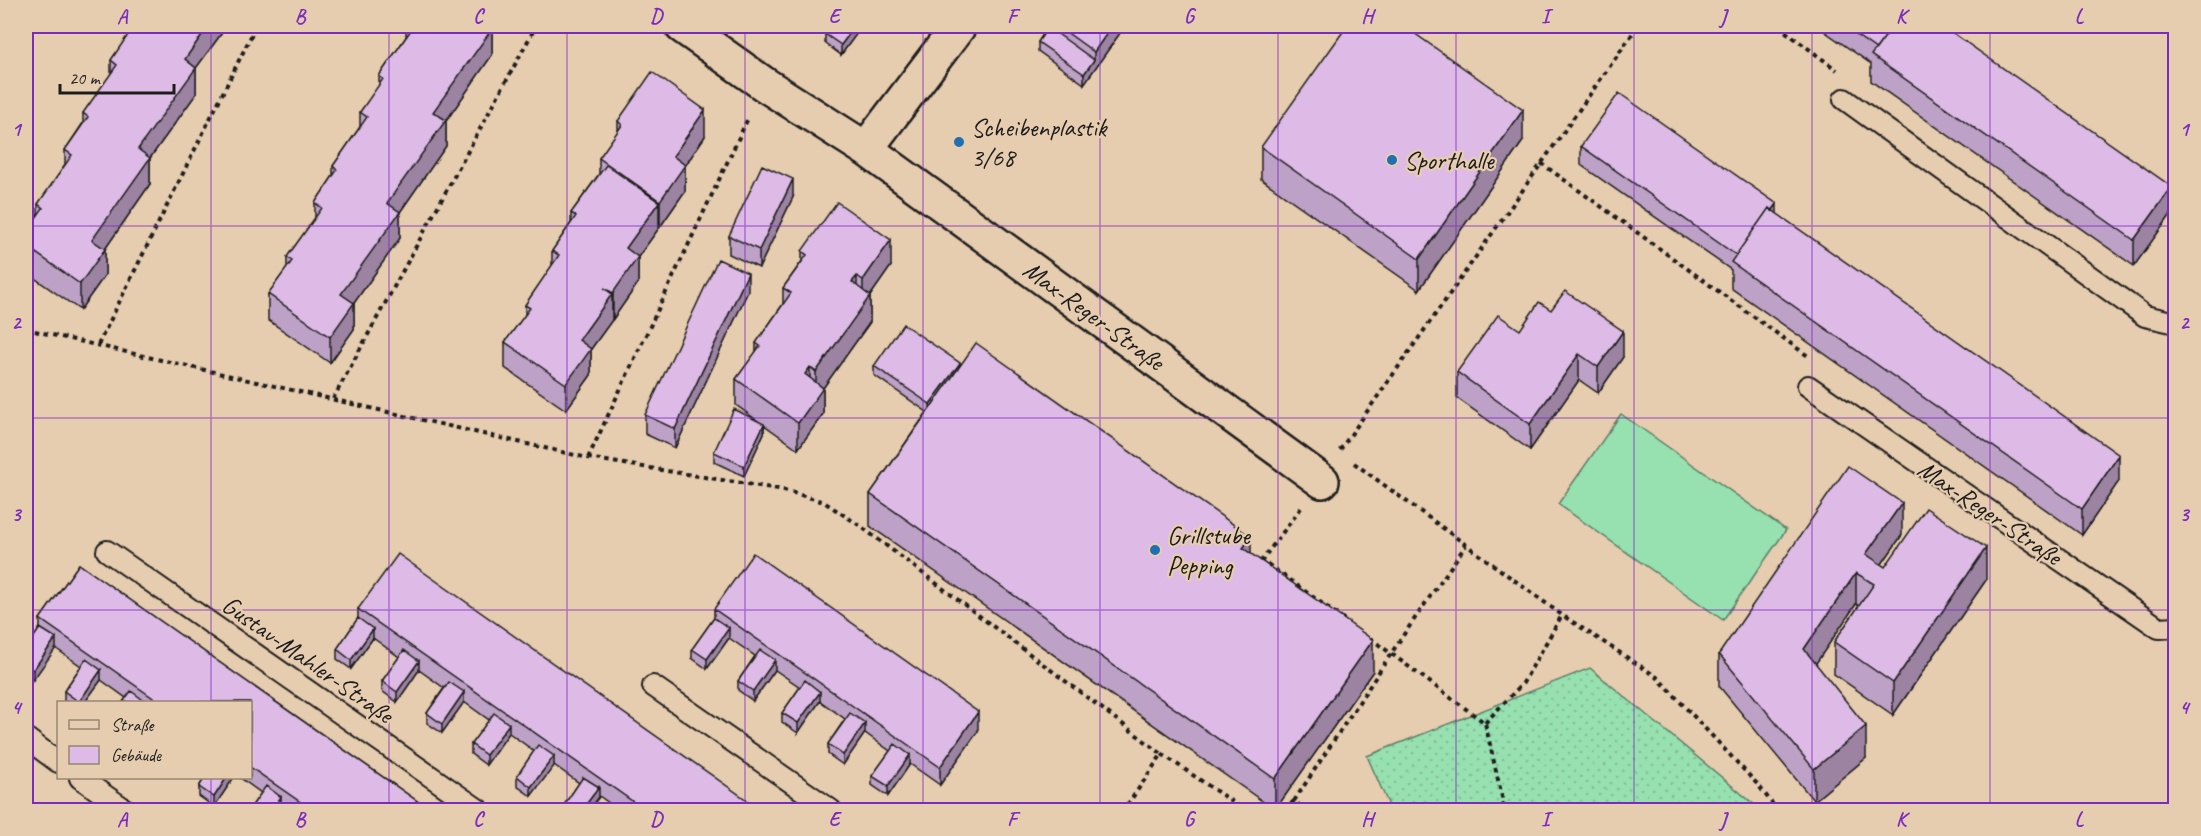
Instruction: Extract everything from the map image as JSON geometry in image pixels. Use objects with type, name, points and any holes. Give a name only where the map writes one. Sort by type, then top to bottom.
[{"type":"street","name":"Max-Reger-Straße","points":[[682,26],[764,84],[866,149],[1322,481]]},
{"type":"street","points":[[866,149],[959,26]]},
{"type":"lane","points":[[1844,99],[2145,316],[2175,323]]},
{"type":"lane","name":"Max-Reger-Straße","points":[[1808,386],[2159,628],[2175,627]]},
{"type":"lane","name":"Gustav-Mahler-Straße","points":[[106,551],[479,810]]},
{"type":"lane","points":[[653,686],[831,810]]},
{"type":"lane","points":[[26,738],[57,761]]},
{"type":"lane","points":[[83,779],[126,810]]},
{"type":"path","points":[[98,345],[256,26]]},
{"type":"path","points":[[333,399],[536,26]]},
{"type":"path","points":[[1354,627],[1262,560],[1322,481],[1339,452],[1638,26]]},
{"type":"path","points":[[1778,26],[1854,83],[1844,99]]},
{"type":"path","points":[[588,458],[764,84]]},
{"type":"path","points":[[1541,163],[1822,367],[1808,386]]},
{"type":"path","points":[[26,329],[588,458],[784,490],[824,502],[859,525],[1162,754],[1244,810]]},
{"type":"path","points":[[1339,452],[1562,615],[1657,677],[1759,786],[1777,810]]},
{"type":"path","points":[[1284,810],[1294,801],[1391,653],[1466,545]]},
{"type":"path","points":[[1485,723],[1523,683],[1562,615]]},
{"type":"path","points":[[1363,633],[1485,723],[1505,810]]},
{"type":"path","points":[[1124,810],[1162,754]]},
{"type":"path","points":[[1294,801],[1306,810]]},
{"type":"green space","points":[[1621,414],[1786,530],[1723,620],[1558,504]]},
{"type":"green space","points":[[1590,668],[1761,810],[1391,810],[1367,756]]},
{"type":"building","points":[[134,26],[208,26],[185,59],[196,68],[138,149],[150,158],[92,240],[105,249],[80,284],[26,246],[26,232],[43,208],[38,204],[72,155],[65,150],[88,117],[83,113],[117,65],[111,60]]},
{"type":"building","points":[[411,26],[486,26],[492,29],[433,112],[446,120],[387,203],[400,212],[341,294],[354,303],[330,337],[268,294],[292,261],[287,257],[322,208],[315,203],[337,170],[333,166],[367,117],[360,112],[383,79],[379,76],[413,27]]},
{"type":"building","points":[[830,26],[855,26],[841,45],[825,34]]},
{"type":"building","points":[[1058,26],[1112,26],[1094,52]]},
{"type":"building","name":"Sporthalle","points":[[1347,26],[1404,26],[1523,110],[1419,259],[1261,147]]},
{"type":"building","points":[[1843,26],[1893,26],[1876,49]]},
{"type":"building","points":[[1893,26],[1943,26],[2172,187],[2134,240],[1871,55]]},
{"type":"building","points":[[1048,27],[1094,60],[1084,74],[1038,42]]},
{"type":"building","points":[[652,72],[705,110],[673,156],[685,165],[660,201],[599,158],[622,125],[618,121]]},
{"type":"building","points":[[1619,93],[1777,204],[1772,211],[1769,208],[1736,255],[1581,146]]},
{"type":"building","points":[[606,165],[659,202],[626,248],[638,257],[613,293],[604,288],[612,294],[579,340],[591,349],[566,384],[505,342],[530,308],[525,305],[559,255],[552,251],[576,216],[571,213]]},
{"type":"building","points":[[762,165],[793,179],[759,250],[729,236]]},
{"type":"building","points":[[837,202],[891,240],[863,280],[857,276],[852,282],[870,296],[816,372],[810,367],[805,374],[823,388],[798,423],[736,379],[760,346],[756,343],[791,293],[783,288],[807,255],[802,251]]},
{"type":"building","points":[[1769,208],[2119,455],[2082,509],[1731,262]]},
{"type":"building","points":[[718,259],[748,273],[675,429],[645,415]]},
{"type":"building","points":[[1565,291],[1623,331],[1598,367],[1579,354],[1530,424],[1457,372],[1498,315],[1520,330],[1539,302],[1551,310]]},
{"type":"building","points":[[903,324],[960,363],[930,404],[874,366]]},
{"type":"building","points":[[976,343],[1251,537],[1243,548],[1373,640],[1275,779],[870,494]]},
{"type":"building","points":[[734,409],[764,424],[744,466],[714,452]]},
{"type":"building","points":[[1848,466],[1902,503],[1866,554],[1885,567],[1926,508],[1986,548],[1893,683],[1834,642],[1874,584],[1856,573],[1804,649],[1866,726],[1814,769],[1719,654]]},
{"type":"building","points":[[753,553],[978,712],[940,767],[714,609]]},
{"type":"building","points":[[398,554],[761,810],[645,810],[358,609]]},
{"type":"building","points":[[79,564],[430,810],[312,810],[252,768],[252,701],[158,701],[40,619]]},
{"type":"building","points":[[358,618],[373,629],[351,660],[337,649]]},
{"type":"building","points":[[714,618],[729,628],[707,659],[692,649]]},
{"type":"building","points":[[40,628],[56,638],[33,670],[26,664],[26,649]]},
{"type":"building","points":[[404,650],[419,661],[397,692],[382,681]]},
{"type":"building","points":[[760,650],[775,660],[753,691],[738,681]]},
{"type":"building","points":[[86,659],[101,670],[80,701],[64,691]]},
{"type":"building","points":[[805,680],[820,692],[798,723],[782,713]]},
{"type":"building","points":[[449,682],[464,692],[442,724],[427,713]]},
{"type":"building","points":[[131,691],[145,701],[124,701]]},
{"type":"building","points":[[494,713],[509,724],[486,755],[471,744]]},
{"type":"building","points":[[850,713],[865,723],[843,755],[828,744]]},
{"type":"building","points":[[895,744],[910,755],[888,786],[872,776]]},
{"type":"building","points":[[538,745],[554,756],[531,787],[517,776]]},
{"type":"building","points":[[583,777],[599,787],[582,810],[565,810],[562,808]]},
{"type":"building","points":[[204,779],[226,779],[214,797],[199,787]]},
{"type":"building","points":[[266,786],[281,797],[271,810],[249,810]]},
{"type":"place","name":"Scheibenplastik 3/68","points":[[959,142]]},
{"type":"place","name":"Sporthalle","points":[[1392,160]]},
{"type":"place","name":"Grillstube Pepping","points":[[1155,550]]}]
